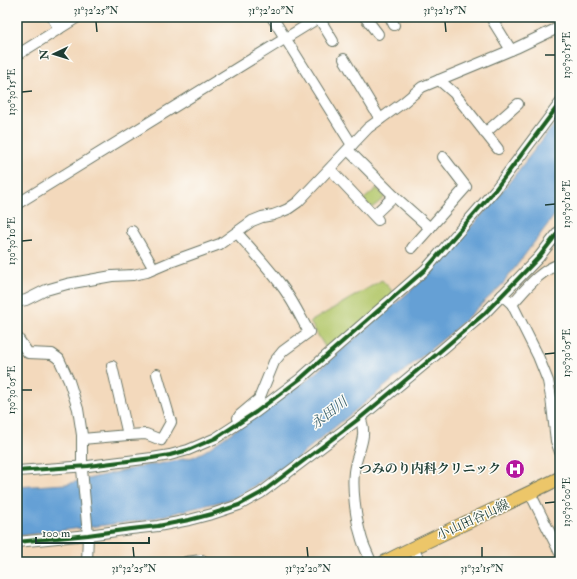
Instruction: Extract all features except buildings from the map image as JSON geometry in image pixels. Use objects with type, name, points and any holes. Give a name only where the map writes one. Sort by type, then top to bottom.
[{"type":"main road","name":"小山田谷山線","points":[[385,562],[560,478]]},
{"type":"street","points":[[52,17],[59,29]]},
{"type":"street","points":[[17,55],[78,17]]},
{"type":"street","points":[[272,17],[350,148],[394,196],[430,228]]},
{"type":"street","points":[[17,204],[319,17],[333,41]]},
{"type":"street","points":[[365,17],[378,34]]},
{"type":"street","points":[[492,20],[511,50]]},
{"type":"street","points":[[17,302],[26,300],[46,290],[56,287],[112,276],[133,275],[148,272],[220,244],[252,221],[262,217],[273,216],[288,209],[304,197],[368,128],[422,87],[511,50],[560,27]]},
{"type":"street","points":[[344,59],[380,119]]},
{"type":"street","points":[[439,80],[454,92],[498,149]]},
{"type":"street","points":[[17,471],[82,468],[170,455],[197,447],[236,426],[300,380],[318,362],[426,269],[495,190],[560,103]]},
{"type":"street","points":[[485,133],[518,104]]},
{"type":"street","points":[[412,248],[466,187],[443,157]]},
{"type":"street","points":[[330,169],[376,218],[394,196]]},
{"type":"street","points":[[17,542],[88,535],[173,523],[212,514],[239,505],[261,493],[360,418],[484,314],[539,257],[560,230]]},
{"type":"street","points":[[132,231],[154,269]]},
{"type":"street","points":[[236,426],[236,422],[240,415],[259,399],[274,362],[283,351],[309,332],[298,311],[284,290],[270,271],[237,233]]},
{"type":"street","points":[[512,304],[547,270],[560,264]]},
{"type":"street","points":[[502,294],[512,304],[535,349],[548,381],[556,441],[560,452]]},
{"type":"street","points":[[17,337],[28,354],[52,354],[59,359],[76,400],[82,439],[82,468],[88,535],[87,562]]},
{"type":"street","points":[[112,366],[128,435]]},
{"type":"street","points":[[82,439],[146,434],[161,440],[171,422],[157,374]]},
{"type":"street","points":[[360,418],[363,424],[362,444],[354,471],[357,520],[360,535],[372,562]]},
{"type":"street","points":[[530,493],[560,553]]},
{"type":"street","points":[[413,548],[420,562]]},
{"type":"street","points":[[186,562],[202,560]]},
{"type":"green space","points":[[377,188],[385,197],[372,208],[363,200]]},
{"type":"green space","points":[[382,280],[396,295],[327,350],[310,322]]},
{"type":"water","name":"永田川","points":[[560,117],[560,208],[502,285],[453,331],[293,461],[235,498],[146,520],[17,536],[17,487],[66,484],[148,465],[193,457],[205,451],[306,381],[425,278],[497,198]]},
{"type":"cycle path","points":[[17,471],[88,466],[170,455],[188,450],[216,438],[256,412],[300,379],[426,269],[495,190],[560,103]]},
{"type":"cycle path","points":[[17,542],[88,535],[158,526],[189,520],[239,505],[261,493],[360,418],[484,314],[539,257],[560,230]]},
{"type":"place","name":"つみのり内科クリニック","points":[[515,469]]}]
